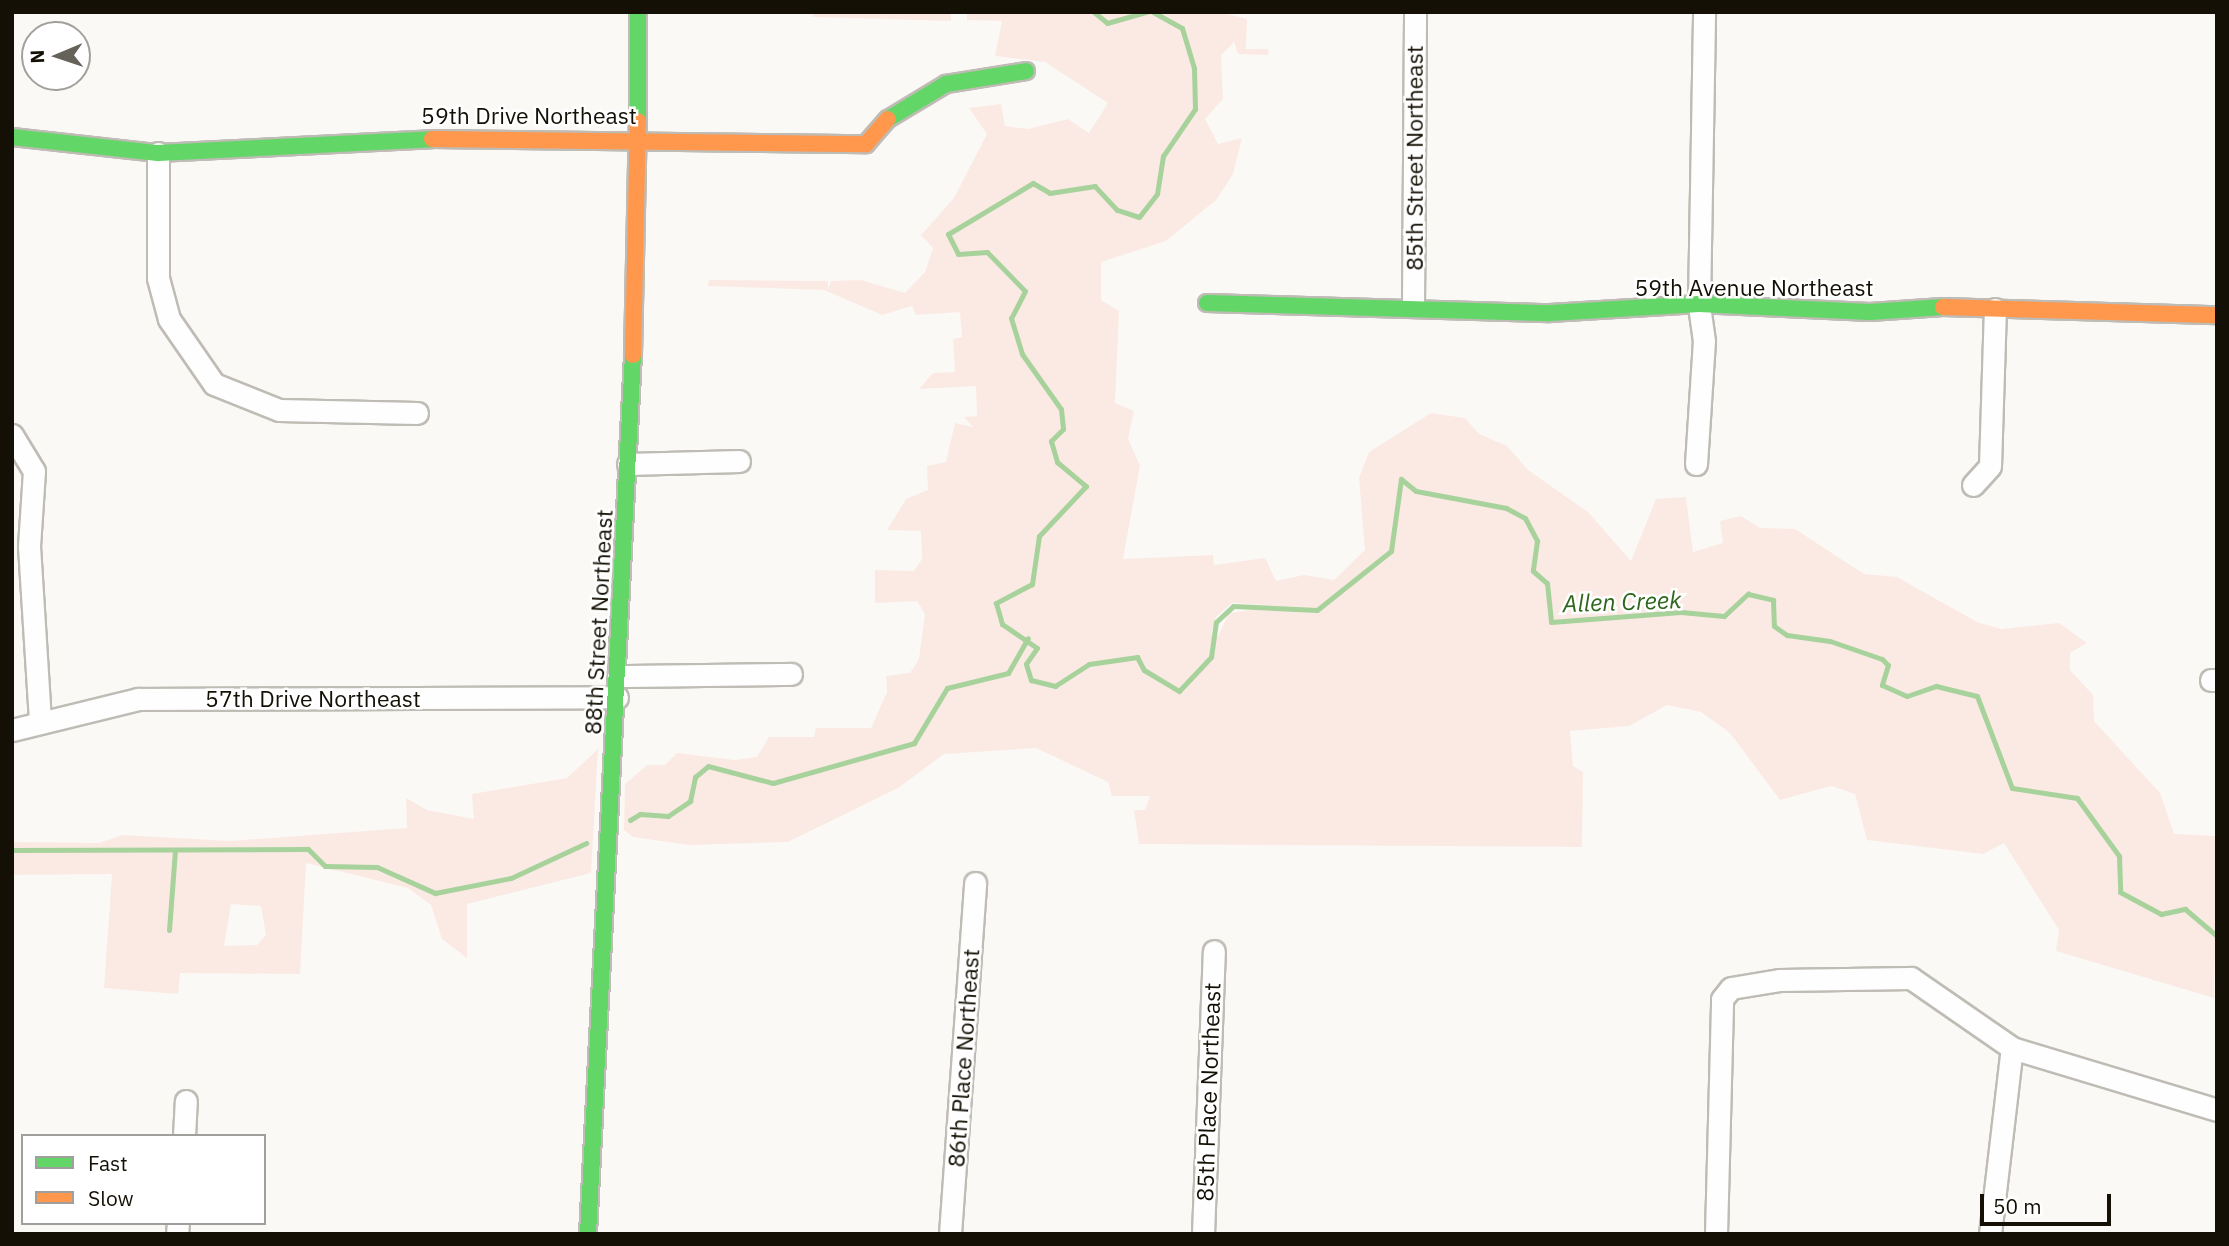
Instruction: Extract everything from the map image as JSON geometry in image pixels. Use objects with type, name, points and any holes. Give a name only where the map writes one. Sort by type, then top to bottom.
[{"type":"street","name":"88th Street Northeast","points":[[588,1234],[628,464],[639,137],[638,12]]},
{"type":"street","name":"85th Street Northeast","points":[[1413,305],[1415,12]]},
{"type":"street","points":[[1696,464],[1704,341],[1699,304],[1704,12]]},
{"type":"street","name":"59th Drive Northeast","points":[[12,137],[158,153],[381,138],[639,137],[866,144],[892,115],[946,83],[1026,71]]},
{"type":"street","points":[[158,153],[158,278],[169,319],[214,384],[279,410],[417,413]]},
{"type":"street","name":"59th Avenue Northeast","points":[[1207,303],[1413,305],[1550,313],[1699,304],[1870,312],[1995,309],[2217,316]]},
{"type":"street","points":[[1973,485],[1990,466],[1995,309]]},
{"type":"street","points":[[16,437],[34,471],[29,546],[40,723]]},
{"type":"street","points":[[628,464],[739,461]]},
{"type":"street","name":"57th Drive Northeast","points":[[12,730],[138,699],[618,686],[791,674]]},
{"type":"street","name":"86th Place Northeast","points":[[950,1234],[975,883]]},
{"type":"street","name":"85th Place Northeast","points":[[1203,1234],[1214,951]]},
{"type":"street","points":[[1716,1234],[1722,999],[1731,988],[1780,980],[1911,978],[2012,1048],[2217,1110]]},
{"type":"street","points":[[1990,1234],[2012,1048]]},
{"type":"street","points":[[184,1134],[186,1101]]},
{"type":"shaded area","points":[[812,12],[951,12],[951,21],[813,17]]},
{"type":"shaded area","points":[[967,12],[1220,12],[1247,19],[1246,49],[1269,49],[1268,55],[1238,54],[1234,42],[1221,55],[1223,99],[1205,119],[1218,144],[1242,138],[1233,174],[1216,200],[1166,241],[1101,262],[1101,300],[1119,311],[1115,403],[1134,411],[1128,439],[1140,465],[1123,559],[1213,555],[1214,565],[1265,558],[1276,581],[1304,575],[1334,580],[1365,550],[1359,478],[1369,452],[1431,413],[1465,418],[1479,434],[1507,446],[1528,470],[1588,512],[1631,561],[1656,499],[1686,497],[1693,552],[1723,543],[1720,521],[1741,516],[1760,528],[1795,529],[1864,574],[1897,577],[1977,622],[2001,629],[2059,623],[2087,643],[2070,653],[2070,670],[2093,695],[2094,721],[2160,793],[2174,834],[2217,836],[2214,998],[2056,951],[2059,930],[2004,843],[1983,854],[1867,840],[1855,794],[1831,786],[1780,800],[1730,733],[1701,712],[1667,705],[1629,726],[1570,731],[1573,766],[1583,772],[1582,847],[1139,844],[1134,810],[1145,810],[1150,796],[1112,796],[1108,782],[1036,748],[944,754],[898,788],[788,842],[689,845],[633,837],[624,830],[625,784],[647,765],[665,765],[677,753],[735,760],[757,757],[769,737],[814,737],[816,728],[871,728],[887,692],[886,676],[910,673],[919,659],[925,614],[917,601],[875,603],[875,570],[914,571],[922,559],[921,531],[887,530],[906,499],[928,490],[927,466],[946,462],[955,423],[973,427],[964,417],[977,416],[976,386],[919,389],[933,373],[955,372],[953,339],[962,337],[960,312],[916,315],[912,306],[882,315],[824,290],[708,286],[709,280],[828,281],[828,290],[831,281],[861,280],[905,293],[925,272],[933,248],[921,235],[954,198],[987,134],[969,108],[1001,104],[1005,126],[1028,129],[1068,119],[1089,133],[1108,103],[1045,62],[995,56],[1002,21],[967,20]],"holes":[[[1232,603],[1279,606],[1229,613],[1218,636],[1211,634],[1216,617]]]},
{"type":"shaded area","points":[[598,749],[591,873],[467,904],[467,958],[442,939],[431,905],[408,888],[306,863],[300,974],[180,973],[178,994],[104,988],[112,874],[12,875],[12,842],[99,843],[122,835],[230,841],[407,828],[406,798],[427,810],[474,819],[472,794],[567,778]],"holes":[[[231,904],[261,906],[266,935],[257,945],[224,946]]]},
{"type":"waterway","name":"Allen Creek","points":[[1094,12],[1107,23],[1146,12]]},
{"type":"waterway","name":"Allen Creek","points":[[1153,12],[1182,28],[1194,68],[1195,109],[1163,156],[1157,194],[1139,217],[1117,210],[1095,186],[1050,193],[1033,183],[948,234],[958,254],[987,252],[1025,291],[1011,318],[1022,354],[1061,409],[1063,429],[1051,441],[1057,462],[1086,486],[1039,536],[1032,584],[996,603],[1002,624],[1037,648],[1026,664],[1031,680],[1055,686],[1089,664],[1137,657],[1144,670],[1179,691],[1211,657],[1216,622],[1233,606],[1317,610],[1391,551],[1401,479],[1416,491],[1506,508],[1525,518],[1537,541],[1533,571],[1547,583],[1551,622],[1681,612],[1724,616],[1748,594],[1773,600],[1774,626],[1787,635],[1830,641],[1882,659],[1888,665],[1882,685],[1907,696],[1936,686],[1977,696],[2012,788],[2077,798],[2119,856],[2120,892],[2161,914],[2185,909],[2217,936]]},
{"type":"waterway","points":[[630,820],[640,814],[668,816],[690,801],[695,777],[708,766],[773,783],[914,743],[947,688],[1008,673],[1028,638]]},
{"type":"waterway","points":[[12,850],[308,849],[325,866],[377,867],[435,893],[511,878],[586,843]]},
{"type":"waterway","points":[[169,930],[175,850]]},
{"type":"traffic: fast","points":[[638,12],[638,121]]},
{"type":"traffic: fast","points":[[888,119],[946,84],[1026,71]]},
{"type":"traffic: fast","points":[[12,137],[158,153],[432,139]]},
{"type":"traffic: fast","points":[[1207,303],[1550,313],[1699,304],[1870,312],[1943,307]]},
{"type":"traffic: fast","points":[[588,1234],[633,355]]},
{"type":"traffic: slow","points":[[432,139],[866,144],[888,119]]},
{"type":"traffic: slow","points":[[633,355],[638,121]]},
{"type":"traffic: slow","points":[[1943,307],[2217,315]]}]
